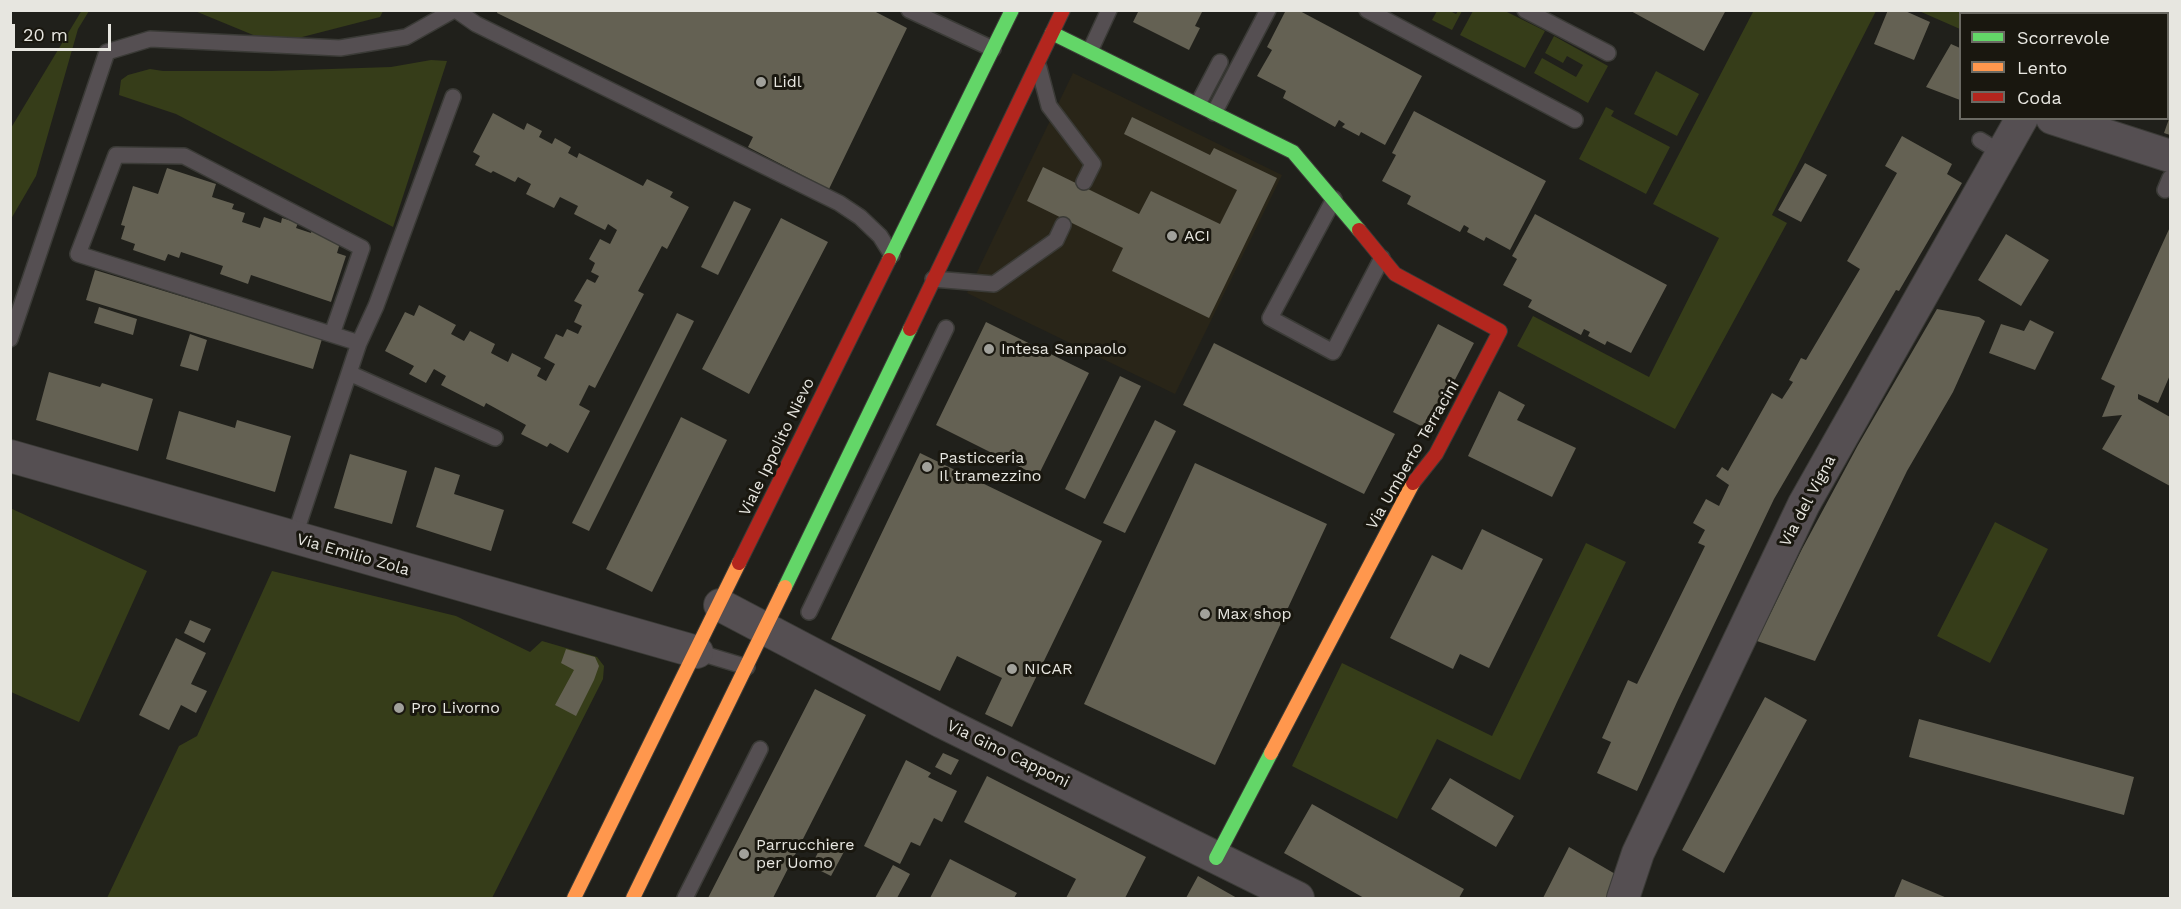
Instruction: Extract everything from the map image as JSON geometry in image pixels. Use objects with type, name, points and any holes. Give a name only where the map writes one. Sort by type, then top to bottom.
[{"type":"main road","name":"Viale Ippolito Nievo","points":[[574,898],[1012,10]]},
{"type":"main road","points":[[633,898],[747,668],[1063,10]]},
{"type":"main road","name":"Via Umberto Terracini","points":[[1052,33],[1293,152],[1395,274],[1500,331],[1436,454],[1413,483],[1216,858]]},
{"type":"street","name":"Via del Vigna","points":[[1623,898],[1638,853],[1804,504],[1991,147],[2020,120]]},
{"type":"street","points":[[2058,120],[2170,156]]},
{"type":"street","name":"Via Emilio Zola","points":[[10,456],[697,652]]},
{"type":"street","name":"Via Gino Capponi","points":[[720,605],[942,722],[1298,898]]},
{"type":"lane","points":[[10,339],[106,52],[150,39],[340,48],[406,37],[455,10],[476,24],[839,203],[860,217],[880,236],[892,255]]},
{"type":"lane","points":[[909,10],[993,49]]},
{"type":"lane","points":[[1090,51],[1109,10]]},
{"type":"lane","points":[[1214,112],[1268,10]]},
{"type":"lane","points":[[1367,10],[1575,120]]},
{"type":"lane","points":[[1525,10],[1608,53]]},
{"type":"lane","points":[[1037,63],[1049,106],[1092,164],[1084,182]]},
{"type":"lane","points":[[1198,104],[1220,63]]},
{"type":"lane","points":[[294,538],[359,343],[376,306],[453,97]]},
{"type":"lane","points":[[332,334],[362,248],[183,156],[116,155],[78,254],[359,343]]},
{"type":"lane","points":[[1334,199],[1270,318],[1333,352],[1382,258]]},
{"type":"lane","points":[[933,279],[994,284],[1056,240],[1063,225]]},
{"type":"lane","points":[[809,612],[946,328]]},
{"type":"lane","points":[[349,373],[495,438]]},
{"type":"lane","points":[[697,652],[747,668]]},
{"type":"lane","points":[[685,898],[760,749]]},
{"type":"shaded area","points":[[1073,73],[1282,175],[1175,394],[967,293]]},
{"type":"green space","points":[[82,10],[89,11],[78,29],[36,176],[11,219],[11,128]]},
{"type":"green space","points":[[1754,10],[1876,11],[1772,215],[1787,223],[1675,429],[1517,346],[1533,316],[1649,377],[1719,238],[1653,204]]},
{"type":"green space","points":[[195,11],[383,11],[380,17],[275,44]]},
{"type":"green space","points":[[1437,11],[1450,11],[1456,14],[1462,11],[1452,30],[1432,20]]},
{"type":"green space","points":[[1473,11],[1505,11],[1545,31],[1525,68],[1460,35]]},
{"type":"green space","points":[[1919,11],[2049,11],[1959,12],[1959,29]]},
{"type":"green space","points":[[1554,36],[1608,66],[1588,103],[1534,73],[1542,58],[1576,77],[1583,65],[1567,56],[1563,63],[1545,53]]},
{"type":"green space","points":[[431,60],[447,61],[393,227],[176,114],[119,95],[121,80],[128,75],[150,69],[271,71],[391,67]]},
{"type":"green space","points":[[1656,71],[1699,94],[1677,136],[1634,114]]},
{"type":"green space","points":[[1606,107],[1614,111],[1611,116],[1670,147],[1646,194],[1579,159]]},
{"type":"green space","points":[[10,508],[147,571],[79,722],[11,692]]},
{"type":"green space","points":[[1995,522],[2048,549],[1990,663],[1937,636]]},
{"type":"green space","points":[[1586,543],[1626,562],[1520,780],[1437,739],[1397,819],[1292,766],[1342,663],[1492,736]]},
{"type":"green space","name":"Pro Livorno","points":[[272,571],[456,616],[530,652],[542,641],[597,657],[604,666],[603,679],[492,898],[107,898],[179,746],[197,736]]},
{"type":"building","name":"Lidl","points":[[498,10],[872,10],[907,28],[829,189],[748,147],[753,137],[497,13]]},
{"type":"building","points":[[1139,10],[1203,10],[1195,26],[1200,28],[1189,50],[1133,22]]},
{"type":"building","points":[[1286,10],[1298,10],[1422,76],[1385,145],[1361,132],[1359,136],[1342,127],[1345,124],[1339,120],[1335,127],[1283,98],[1286,91],[1257,76],[1272,50],[1267,47]]},
{"type":"building","points":[[1629,10],[1726,10],[1704,51]]},
{"type":"building","points":[[1888,10],[1903,10],[1930,22],[1914,60],[1874,44]]},
{"type":"building","points":[[2105,10],[2170,10],[2170,30],[2169,33],[2169,12],[2104,12]]},
{"type":"building","points":[[1951,44],[1959,48],[1959,100],[1926,87]]},
{"type":"building","points":[[1414,111],[1546,181],[1510,250],[1486,237],[1484,241],[1467,232],[1469,228],[1464,225],[1460,232],[1407,204],[1411,196],[1382,181],[1396,155],[1392,153]]},
{"type":"building","points":[[493,113],[524,130],[527,123],[542,131],[539,137],[552,144],[555,138],[571,147],[568,153],[577,158],[579,153],[643,186],[647,179],[673,192],[670,197],[689,207],[667,249],[662,246],[638,291],[644,294],[595,388],[589,385],[579,405],[590,411],[568,453],[550,443],[547,447],[521,434],[526,425],[486,403],[484,407],[441,385],[446,376],[434,369],[426,383],[409,374],[414,366],[385,351],[405,312],[414,316],[419,305],[456,325],[451,334],[464,341],[470,331],[495,344],[491,353],[508,362],[512,353],[541,368],[537,376],[546,381],[555,364],[544,358],[556,334],[563,337],[567,329],[578,334],[582,326],[574,322],[582,305],[574,301],[587,279],[595,283],[599,276],[591,272],[595,263],[589,259],[600,239],[610,244],[617,230],[608,224],[605,230],[574,214],[578,206],[560,197],[554,208],[526,194],[531,184],[518,177],[515,182],[475,165],[480,156],[473,152]]},
{"type":"building","points":[[2170,116],[2170,135],[2164,133]]},
{"type":"building","points":[[1132,117],[1210,155],[1214,148],[1277,178],[1209,318],[1112,271],[1123,248],[1027,201],[1043,167],[1139,214],[1151,191],[1220,224],[1237,190],[1124,134]]},
{"type":"building","points":[[1902,136],[1952,164],[1947,174],[1962,183],[1899,291],[1896,290],[1774,499],[1637,791],[1597,773],[1611,742],[1602,738],[1628,680],[1637,684],[1705,546],[1698,543],[1705,530],[1693,523],[1706,499],[1719,506],[1729,485],[1716,476],[1722,467],[1728,471],[1772,393],[1782,399],[1793,382],[1789,380],[1801,358],[1806,360],[1860,269],[1847,261],[1897,173],[1885,166]]},
{"type":"building","points":[[1805,163],[1827,175],[1801,222],[1778,210]]},
{"type":"building","points":[[167,168],[216,184],[212,197],[234,204],[232,209],[245,213],[242,222],[260,228],[264,217],[281,223],[282,218],[298,223],[296,228],[311,233],[312,228],[327,234],[326,238],[340,243],[337,253],[346,256],[331,302],[251,275],[248,284],[220,274],[223,266],[181,252],[179,258],[168,254],[165,261],[133,250],[135,244],[121,239],[125,226],[121,225],[133,186],[158,194]]},
{"type":"building","points":[[734,201],[751,209],[718,275],[701,267]]},
{"type":"building","points":[[1535,214],[1667,285],[1631,353],[1607,341],[1605,345],[1588,336],[1590,332],[1584,329],[1581,335],[1528,307],[1532,300],[1503,285],[1517,259],[1512,256]]},
{"type":"building","points":[[781,218],[828,242],[749,394],[702,369]]},
{"type":"building","points":[[2170,227],[2170,375],[2158,403],[2138,394],[2138,399],[2170,417],[2170,486],[2102,449],[2122,415],[2102,417],[2115,386],[2101,379]]},
{"type":"building","points":[[2006,234],[2049,260],[2021,306],[1978,280]]},
{"type":"building","points":[[95,270],[322,339],[313,369],[86,300]]},
{"type":"building","points":[[99,307],[137,319],[133,335],[94,323]]},
{"type":"building","points":[[1937,309],[1979,317],[1985,321],[1953,392],[1907,471],[1815,661],[1757,641],[1802,549],[1858,445]]},
{"type":"building","points":[[677,313],[694,321],[589,531],[572,523]]},
{"type":"building","points":[[2030,320],[2054,332],[2035,370],[1989,353],[2001,324],[2024,331]]},
{"type":"building","points":[[986,322],[1089,373],[1038,476],[936,425]]},
{"type":"building","points":[[1438,324],[1474,343],[1429,430],[1393,412]]},
{"type":"building","points":[[190,334],[207,340],[198,371],[180,366]]},
{"type":"building","points":[[1214,343],[1395,434],[1364,494],[1183,405]]},
{"type":"building","points":[[49,372],[100,387],[102,383],[153,399],[138,451],[36,420]]},
{"type":"building","points":[[1120,376],[1141,386],[1085,499],[1065,489]]},
{"type":"building","points":[[1499,391],[1525,405],[1517,420],[1576,448],[1552,497],[1468,456]]},
{"type":"building","points":[[179,411],[235,428],[237,420],[291,436],[275,492],[166,459]]},
{"type":"building","points":[[681,417],[727,440],[652,592],[606,569]]},
{"type":"building","points":[[1155,420],[1176,431],[1125,533],[1103,523]]},
{"type":"building","points":[[920,453],[1102,541],[1012,727],[985,714],[1002,678],[957,656],[940,691],[831,639]]},
{"type":"building","points":[[350,454],[407,471],[392,524],[334,508]]},
{"type":"building","name":"Max shop","points":[[1195,463],[1327,524],[1215,765],[1084,704]]},
{"type":"building","points":[[435,467],[460,475],[454,494],[504,510],[491,551],[416,527]]},
{"type":"building","points":[[1482,529],[1543,559],[1489,668],[1460,654],[1453,669],[1390,638],[1432,555],[1462,570]]},
{"type":"building","points":[[190,620],[211,629],[204,643],[184,633]]},
{"type":"building","points":[[176,638],[206,653],[191,684],[207,691],[196,713],[181,705],[169,730],[139,715]]},
{"type":"building","points":[[566,649],[595,657],[599,666],[576,716],[555,705],[574,670],[561,663]]},
{"type":"building","points":[[815,689],[866,715],[773,898],[708,898]]},
{"type":"building","points":[[1765,697],[1807,720],[1724,873],[1682,850]]},
{"type":"building","points":[[1919,719],[2134,777],[2124,815],[1909,757]]},
{"type":"building","points":[[943,753],[959,760],[951,775],[935,767]]},
{"type":"building","points":[[906,760],[931,773],[928,777],[957,791],[942,822],[934,818],[920,846],[911,842],[900,864],[864,846]]},
{"type":"building","points":[[987,776],[1146,857],[1125,898],[1066,898],[1076,879],[964,822]]},
{"type":"building","points":[[1450,778],[1514,816],[1496,847],[1431,809]]},
{"type":"building","points":[[1312,804],[1464,889],[1459,898],[1364,898],[1284,853]]},
{"type":"building","points":[[826,837],[846,848],[831,876],[811,866]]},
{"type":"building","points":[[1569,847],[1617,875],[1606,898],[1543,898]]},
{"type":"building","points":[[950,859],[1017,893],[1014,898],[930,898]]},
{"type":"building","points":[[893,865],[910,874],[897,898],[875,898]]},
{"type":"building","points":[[1198,876],[1237,898],[1186,898]]},
{"type":"building","points":[[1902,879],[1947,898],[1894,898]]},
{"type":"traffic: fast","points":[[889,260],[1012,10]]},
{"type":"traffic: fast","points":[[1052,33],[1293,152],[1359,230]]},
{"type":"traffic: fast","points":[[785,587],[910,329]]},
{"type":"traffic: fast","points":[[1216,858],[1271,753]]},
{"type":"traffic: slow","points":[[1271,753],[1413,483]]},
{"type":"traffic: slow","points":[[574,898],[739,563]]},
{"type":"traffic: slow","points":[[633,898],[785,587]]},
{"type":"traffic: jam","points":[[910,329],[1063,10]]},
{"type":"traffic: jam","points":[[1359,230],[1395,274],[1500,331],[1436,454],[1413,483]]},
{"type":"traffic: jam","points":[[739,563],[889,260]]},
{"type":"place","name":"Lidl","points":[[761,82]]},
{"type":"place","name":"ACI","points":[[1172,236]]},
{"type":"place","name":"Intesa Sanpaolo","points":[[989,349]]},
{"type":"place","name":"Pasticceria Il tramezzino","points":[[927,467]]},
{"type":"place","name":"Max shop","points":[[1205,614]]},
{"type":"place","name":"NICAR","points":[[1012,669]]},
{"type":"place","name":"Pro Livorno","points":[[399,708]]},
{"type":"place","name":"Parrucchiere per Uomo","points":[[744,854]]}]
